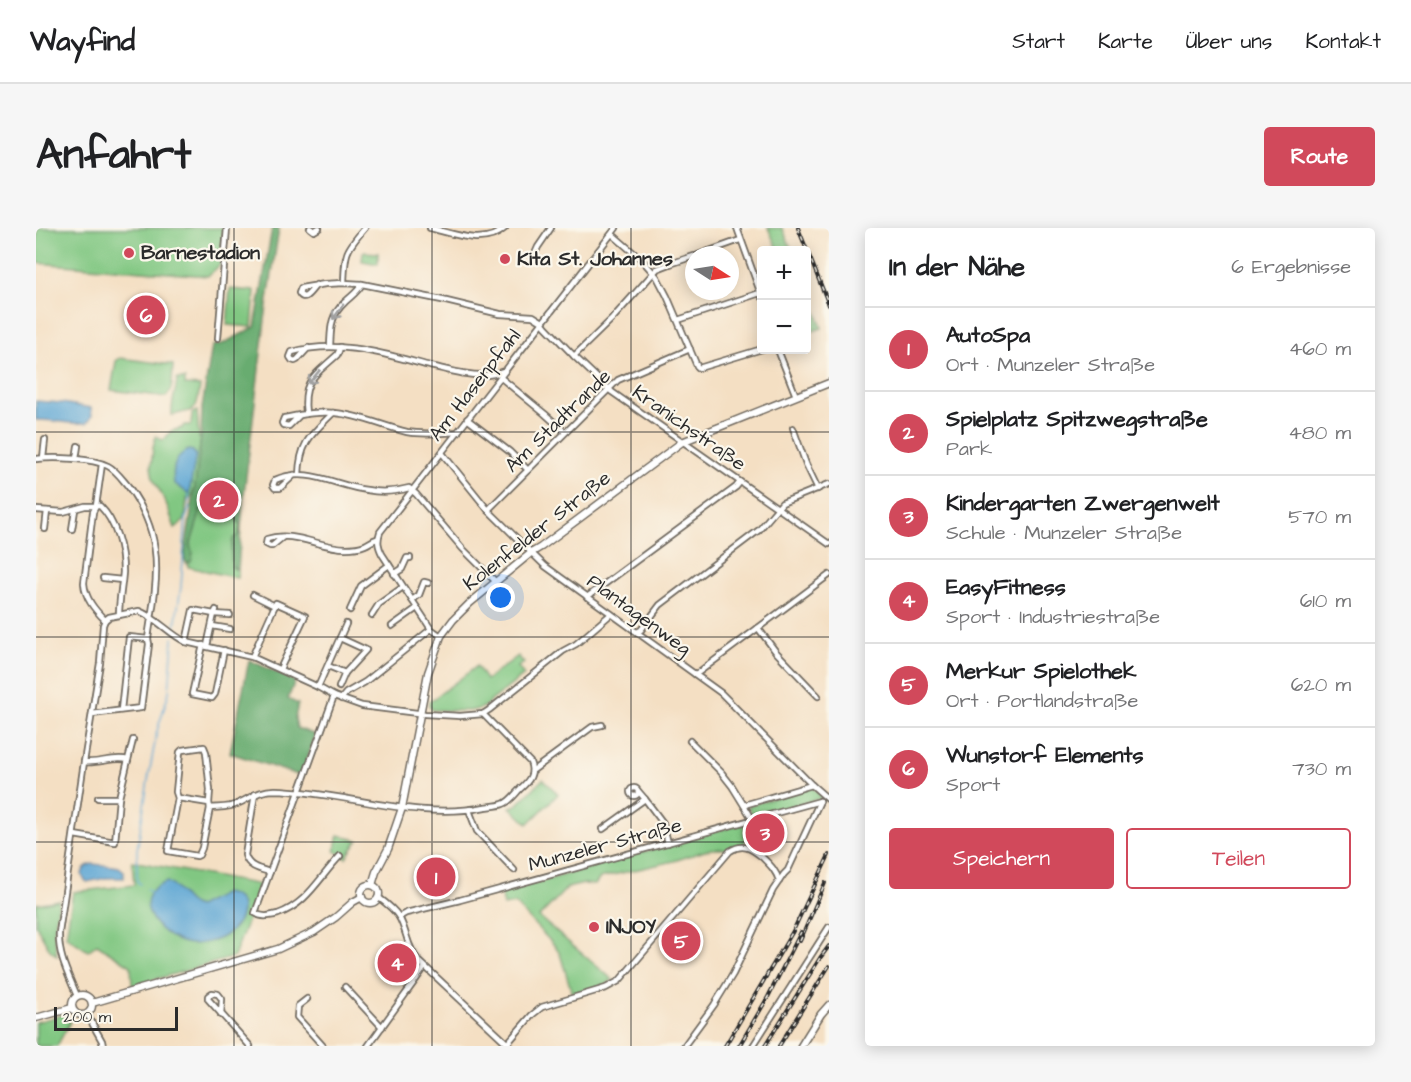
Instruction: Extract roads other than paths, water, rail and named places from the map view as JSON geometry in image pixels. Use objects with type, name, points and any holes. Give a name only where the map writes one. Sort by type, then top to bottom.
[{"type":"main road","name":"Kolenfelder Straße","points":[[372,885],[388,849],[402,808],[428,673],[441,636],[458,614],[531,552],[542,547],[682,442],[829,383]]},
{"type":"main road","points":[[372,885],[378,890],[378,897],[374,901],[369,902],[362,897],[362,890],[366,886],[372,885]]},
{"type":"main road","points":[[92,1003],[278,949],[314,932],[362,897]]},
{"type":"main road","points":[[77,996],[86,996],[92,1003],[91,1009],[83,1015],[77,1014],[72,1008],[73,1000],[77,996]]},
{"type":"main road","points":[[801,1046],[829,1005]]},
{"type":"main road","points":[[36,1018],[72,1008]]},
{"type":"street","points":[[218,338],[227,228]]},
{"type":"street","points":[[310,228],[314,231],[319,228]]},
{"type":"street","points":[[344,283],[345,258],[348,249],[365,228]]},
{"type":"street","points":[[430,228],[479,239],[493,237],[505,228]]},
{"type":"street","points":[[534,256],[551,228]]},
{"type":"street","name":"Am Hasenpfahl","points":[[377,539],[412,490],[616,228]]},
{"type":"street","points":[[736,228],[757,284]]},
{"type":"street","points":[[612,234],[654,272],[699,368],[757,351]]},
{"type":"street","points":[[724,246],[740,240]]},
{"type":"street","points":[[574,356],[612,319],[654,272],[661,267],[685,259]]},
{"type":"street","points":[[330,346],[333,316],[338,308],[359,290],[362,284]]},
{"type":"street","points":[[316,285],[362,284],[500,314],[533,316],[543,323]]},
{"type":"street","points":[[678,320],[757,296]]},
{"type":"street","name":"Kranichstraße","points":[[543,323],[608,389],[829,544]]},
{"type":"street","points":[[308,348],[330,346],[371,351],[452,371],[486,375],[504,371]]},
{"type":"street","points":[[340,347],[337,354],[312,377],[306,387],[303,415],[333,412],[406,432],[441,434],[458,432]]},
{"type":"street","name":"Am Stadtrande","points":[[488,510],[618,380],[690,349]]},
{"type":"street","points":[[780,354],[796,396]]},
{"type":"street","points":[[486,375],[494,385]]},
{"type":"street","points":[[500,377],[565,432]]},
{"type":"street","points":[[333,412],[318,427],[303,448],[297,475],[321,477],[366,490],[394,492],[409,488],[463,549],[496,582]]},
{"type":"street","points":[[467,419],[510,452],[528,470]]},
{"type":"street","points":[[793,428],[806,465],[818,489]]},
{"type":"street","points":[[441,434],[448,444]]},
{"type":"street","points":[[43,458],[45,440]]},
{"type":"street","points":[[76,459],[78,446]]},
{"type":"street","name":"Plantagenweg","points":[[442,453],[488,510],[545,566],[721,693],[827,799]]},
{"type":"street","points":[[36,459],[59,457],[111,467],[134,494],[146,515],[154,543],[156,566],[141,708],[92,714]]},
{"type":"street","points":[[102,464],[96,506],[93,512],[84,587],[93,608],[105,620]]},
{"type":"street","points":[[587,597],[740,482]]},
{"type":"street","points":[[637,632],[660,605],[759,530],[782,503],[829,484]]},
{"type":"street","points":[[394,492],[403,502]]},
{"type":"street","points":[[36,510],[63,512],[85,506],[100,506],[104,511],[117,538],[122,559],[119,615]]},
{"type":"street","points":[[72,529],[75,510]]},
{"type":"street","points":[[45,529],[47,511]]},
{"type":"street","points":[[283,537],[342,548],[366,545],[377,539],[379,548],[394,574],[432,629],[441,636]]},
{"type":"street","points":[[366,545],[379,548]]},
{"type":"street","points":[[394,574],[402,569],[407,558],[410,558]]},
{"type":"street","points":[[350,610],[361,586],[389,565]]},
{"type":"street","points":[[695,674],[829,575]]},
{"type":"street","points":[[103,578],[122,580]]},
{"type":"street","points":[[412,600],[419,595],[424,582],[428,584]]},
{"type":"street","points":[[372,615],[379,604],[403,587]]},
{"type":"street","points":[[253,595],[275,606]]},
{"type":"street","points":[[252,657],[276,603],[305,616],[280,669]]},
{"type":"street","points":[[392,626],[417,608]]},
{"type":"street","points":[[186,642],[193,610],[230,615]]},
{"type":"street","points":[[105,620],[139,611],[186,642],[252,657],[334,696],[362,706],[460,716],[483,714],[562,651],[576,644],[611,614]]},
{"type":"street","points":[[215,612],[192,694],[212,698],[215,694],[224,650]]},
{"type":"street","points":[[77,996],[62,959],[59,942],[60,926],[105,620]]},
{"type":"street","points":[[318,687],[346,624]]},
{"type":"street","points":[[212,626],[230,629]]},
{"type":"street","points":[[758,628],[776,652],[818,696]]},
{"type":"street","points":[[341,699],[432,629]]},
{"type":"street","points":[[121,710],[129,637],[148,639]]},
{"type":"street","points":[[339,687],[345,674],[366,650],[340,639]]},
{"type":"street","points":[[328,666],[345,674]]},
{"type":"street","points":[[334,696],[255,913],[260,916],[275,915],[294,907],[311,892],[340,856]]},
{"type":"street","points":[[178,798],[210,806],[230,807],[255,794],[274,790],[436,811],[469,810],[505,804],[529,781],[532,771],[530,762],[483,714]]},
{"type":"street","points":[[532,771],[592,727],[602,724]]},
{"type":"street","points":[[74,835],[115,842],[119,798],[133,740]]},
{"type":"street","points":[[690,741],[721,772],[753,820]]},
{"type":"street","points":[[204,747],[210,806],[199,855],[168,851],[178,798],[176,792],[182,750],[204,747]]},
{"type":"street","points":[[84,762],[123,758],[128,760]]},
{"type":"street","points":[[744,805],[812,785]]},
{"type":"street","points":[[639,792],[663,823],[668,843]]},
{"type":"street","points":[[255,794],[245,855],[251,866],[270,872]]},
{"type":"street","points":[[98,798],[119,798]]},
{"type":"street","points":[[603,829],[645,799]]},
{"type":"street","name":"Munzeler Straße","points":[[399,917],[406,913],[820,801],[788,870],[778,881]]},
{"type":"street","points":[[469,810],[477,831],[514,870]]},
{"type":"street","points":[[378,897],[399,917],[413,955],[507,1045],[532,1015],[542,1007],[606,988],[619,981],[730,851],[743,846],[753,849],[772,866],[778,881],[734,975],[684,1046]]},
{"type":"street","points":[[753,1046],[829,927]]},
{"type":"street","points":[[368,1046],[425,967]]},
{"type":"street","points":[[345,987],[382,1027]]},
{"type":"street","points":[[307,999],[298,1006],[297,1017],[323,1046]]},
{"type":"street","points":[[87,1014],[103,1046]]},
{"type":"street","points":[[221,1015],[250,1046]]},
{"type":"water","points":[[36,401],[91,408],[92,416],[87,423],[36,420]]},
{"type":"water","points":[[189,450],[196,455],[189,494],[174,483],[173,477],[174,467],[180,455]]},
{"type":"water","points":[[92,864],[119,867],[124,871],[124,878],[106,878],[87,882],[82,874],[86,867]]},
{"type":"water","points":[[167,882],[198,907],[225,893],[234,896],[242,906],[240,919],[236,926],[221,938],[209,942],[193,944],[170,937],[152,919],[148,909],[148,898],[154,889]]},
{"type":"waterway","points":[[174,633],[181,587],[189,494]]},
{"type":"waterway","points":[[140,884],[137,881],[137,850],[157,731],[169,692],[173,638]]},
{"type":"waterway","points":[[146,889],[151,893]]},
{"type":"railway","points":[[798,228],[829,305]]},
{"type":"railway","points":[[725,1046],[793,931],[829,855]]},
{"type":"railway","points":[[800,941],[825,883]]},
{"type":"railway","points":[[739,1046],[768,997],[801,932]]},
{"type":"railway","points":[[765,1046],[829,946]]},
{"type":"railway","points":[[779,1046],[829,966]]},
{"type":"place","name":"Barnestadion","points":[[129,253]]},
{"type":"place","name":"Kita St. Johannes","points":[[505,259]]},
{"type":"place","name":"Wunstorf Elements","points":[[146,315]]},
{"type":"place","name":"Spielplatz Spitzwegstraße","points":[[219,500]]},
{"type":"place","name":"Kindergarten Zwergenwelt","points":[[765,833]]},
{"type":"place","name":"AutoSpa","points":[[436,877]]},
{"type":"place","name":"INJOY","points":[[594,927]]},
{"type":"place","name":"Merkur Spielothek","points":[[681,941]]},
{"type":"place","name":"EasyFitness","points":[[397,963]]}]
